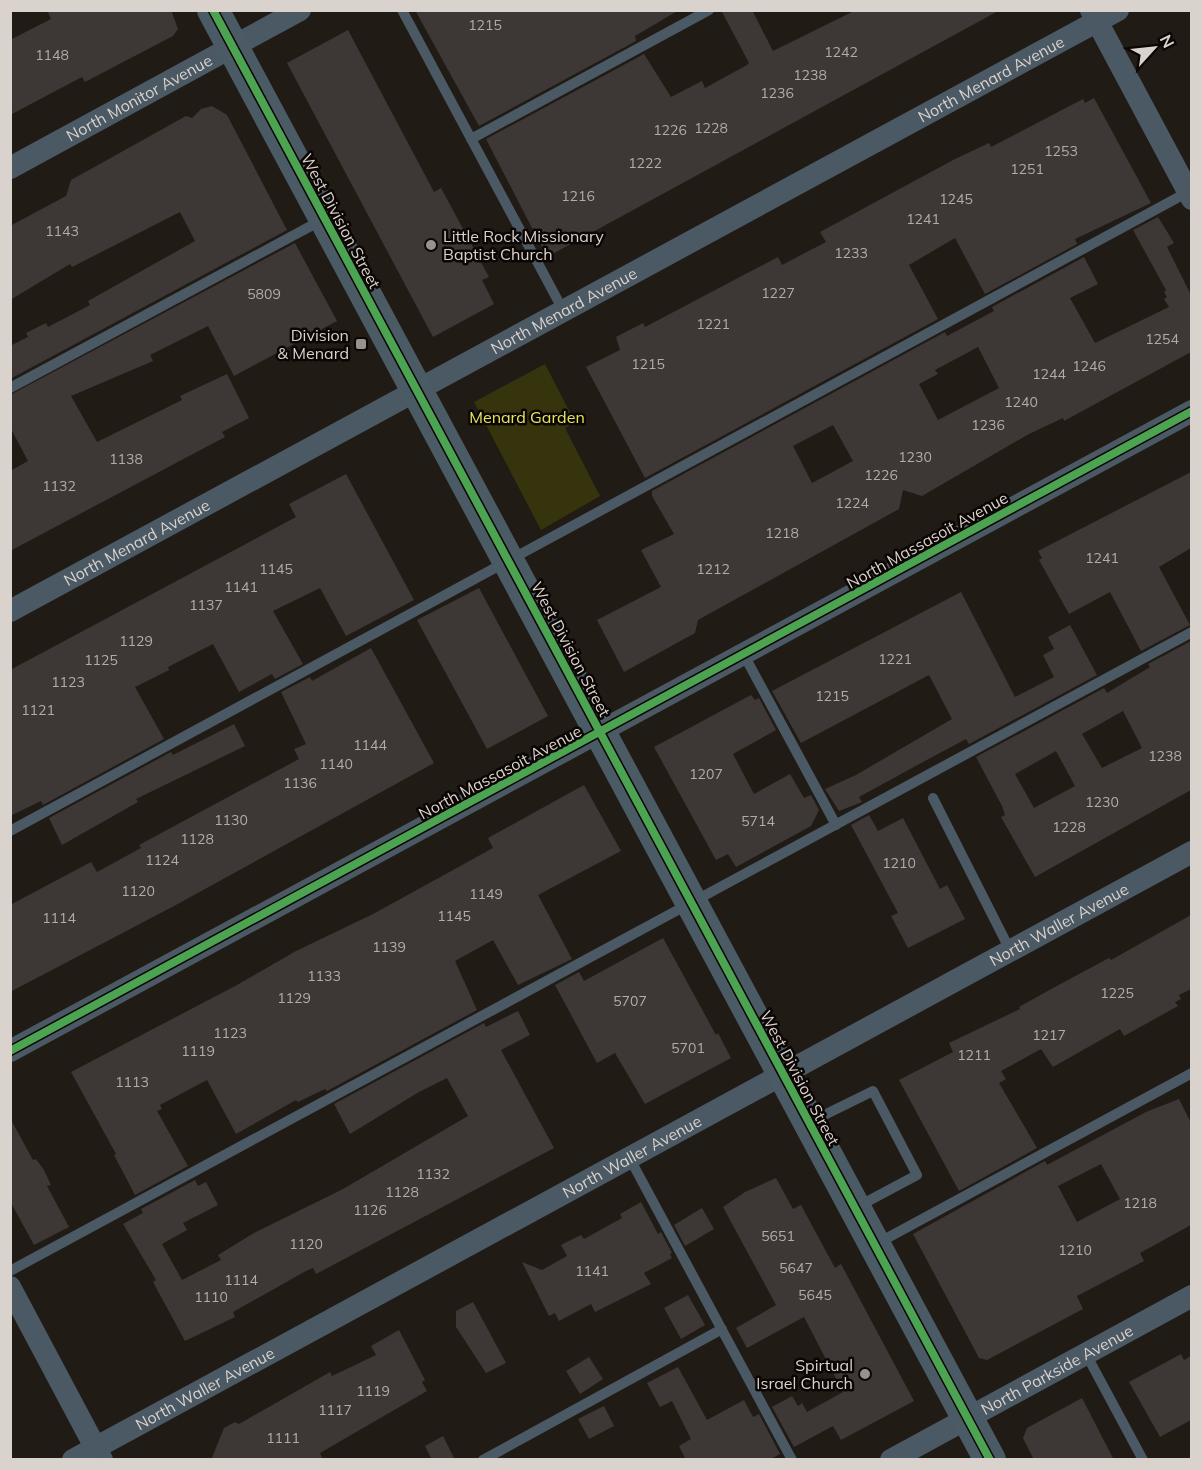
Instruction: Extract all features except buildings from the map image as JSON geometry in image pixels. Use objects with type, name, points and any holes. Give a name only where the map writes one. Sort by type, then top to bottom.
[{"type":"main road","name":"West Division Street","points":[[213,10],[990,1460]]},
{"type":"street","name":"North Monitor Avenue","points":[[10,168],[300,10]]},
{"type":"street","name":"North Menard Avenue","points":[[10,611],[563,310],[1094,16],[1118,10]]},
{"type":"street","points":[[1094,16],[1190,196]]},
{"type":"street","name":"North Massasoit Avenue","points":[[10,1051],[1191,411]]},
{"type":"street","name":"North Waller Avenue","points":[[73,1460],[99,1453],[629,1157],[1191,852]]},
{"type":"street","points":[[10,1287],[99,1453]]},
{"type":"street","name":"North Parkside Avenue","points":[[891,1460],[1191,1296]]},
{"type":"lane","points":[[402,10],[563,310]]},
{"type":"lane","points":[[471,139],[709,10]]},
{"type":"lane","points":[[10,831],[507,560],[1190,196]]},
{"type":"lane","points":[[10,388],[325,218]]},
{"type":"lane","points":[[10,1271],[1191,632]]},
{"type":"lane","points":[[744,655],[836,825]]},
{"type":"lane","points":[[933,798],[1010,950]]},
{"type":"lane","points":[[875,1245],[1191,1073]]},
{"type":"lane","points":[[809,1122],[873,1091],[917,1175],[855,1208]]},
{"type":"lane","points":[[629,1157],[792,1460]]},
{"type":"lane","points":[[483,1460],[722,1329]]},
{"type":"lane","points":[[1086,1354],[1143,1460]]},
{"type":"green space","name":"Menard Garden","points":[[545,364],[575,422],[565,428],[600,496],[541,530],[474,402]]},
{"type":"cycle path","points":[[213,10],[990,1460]]},
{"type":"cycle path","points":[[10,1051],[1192,411]]},
{"type":"place","name":"Little Rock Missionary Baptist Church","points":[[431,245]]},
{"type":"place","name":"Division & Menard","points":[[361,344]]},
{"type":"place","name":"Spirtual Israel Church","points":[[865,1374]]}]
